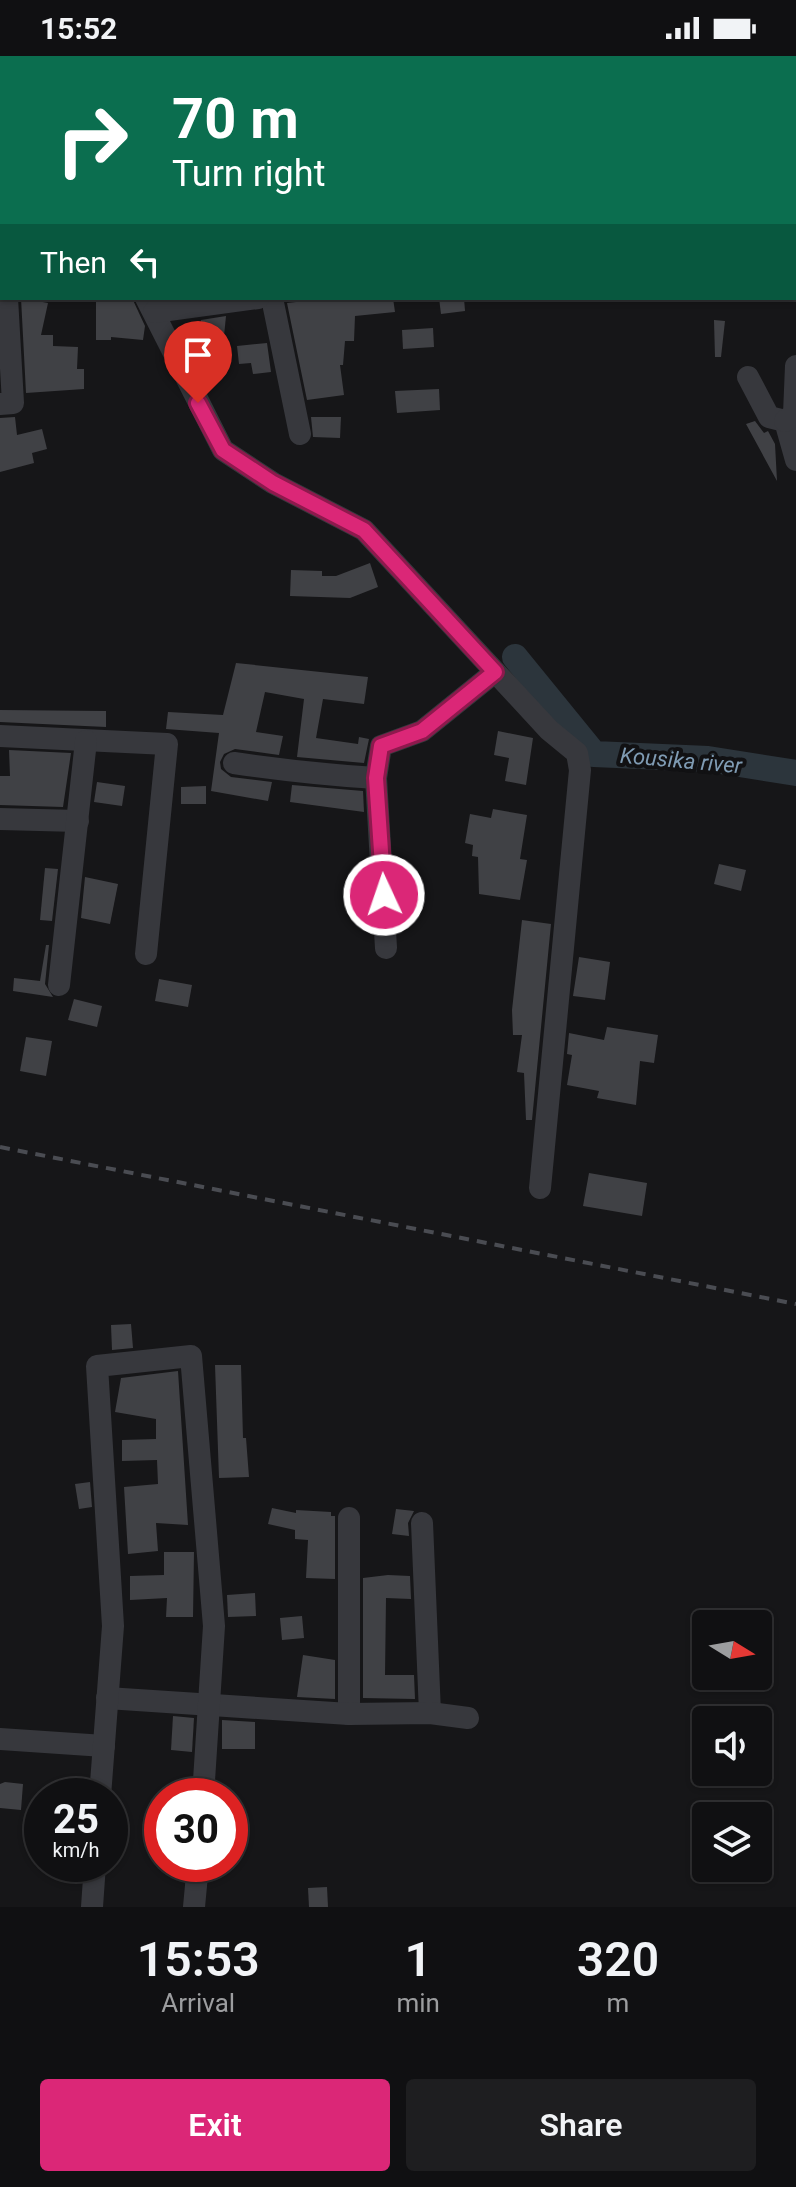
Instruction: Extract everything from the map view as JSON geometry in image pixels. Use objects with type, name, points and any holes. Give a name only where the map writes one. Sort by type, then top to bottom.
[{"type":"street","points":[[0,404],[13,403],[7,300]]},
{"type":"street","points":[[227,300],[150,305],[223,450],[273,483],[364,530],[549,730],[577,753],[580,770],[540,1188]]},
{"type":"street","points":[[272,300],[300,434]]},
{"type":"street","points":[[785,421],[794,414],[796,366]]},
{"type":"street","points":[[748,377],[769,417],[785,421]]},
{"type":"street","points":[[785,421],[796,460]]},
{"type":"street","points":[[386,948],[376,778],[381,746],[422,731],[495,672]]},
{"type":"street","points":[[0,736],[167,744],[146,954]]},
{"type":"street","points":[[59,985],[86,741]]},
{"type":"street","points":[[234,763],[295,769],[307,774],[376,778]]},
{"type":"street","points":[[0,819],[78,821]]},
{"type":"street","points":[[101,1778],[113,1626],[97,1366],[191,1356],[214,1626],[204,1778]]},
{"type":"street","points":[[349,1518],[349,1714]]},
{"type":"street","points":[[422,1523],[430,1713]]},
{"type":"street","points":[[107,1698],[349,1714],[430,1713],[468,1718]]},
{"type":"street","points":[[0,1739],[104,1746]]},
{"type":"street","points":[[92,1907],[94,1882]]},
{"type":"street","points":[[194,1907],[196,1882]]},
{"type":"building","points":[[21,300],[32,300],[48,303],[41,335],[53,335],[53,346],[78,347],[77,369],[84,369],[84,389],[26,393]]},
{"type":"building","points":[[96,300],[133,300],[145,326],[143,340],[111,337],[111,340],[96,340]]},
{"type":"building","points":[[393,300],[395,312],[355,316],[354,341],[345,341],[343,365],[340,365],[344,395],[307,400],[287,303]]},
{"type":"building","points":[[439,300],[464,300],[465,311],[441,314]]},
{"type":"building","points":[[226,316],[224,336],[199,334],[201,320]]},
{"type":"building","points":[[714,320],[725,321],[721,357],[715,357]]},
{"type":"building","points":[[433,328],[434,347],[403,349],[402,330]]},
{"type":"building","points":[[267,343],[271,372],[253,374],[251,363],[239,364],[237,346]]},
{"type":"building","points":[[439,389],[440,410],[397,413],[395,391]]},
{"type":"building","points":[[15,417],[17,435],[42,429],[47,449],[32,453],[34,463],[0,472],[0,418]]},
{"type":"building","points":[[311,417],[341,417],[340,438],[313,437]]},
{"type":"building","points":[[755,421],[764,433],[768,431],[775,444],[777,481],[746,424]]},
{"type":"building","points":[[370,563],[378,587],[350,598],[290,596],[291,570],[322,571],[322,576],[336,576]]},
{"type":"building","points":[[236,663],[368,677],[364,704],[323,699],[316,738],[358,744],[359,737],[369,739],[364,763],[297,757],[304,699],[265,692],[256,732],[283,736],[279,755],[235,749],[224,754],[220,762],[221,769],[231,777],[272,782],[268,801],[211,791],[219,733],[166,729],[168,712],[223,715]]},
{"type":"building","points":[[0,710],[106,711],[106,727],[0,722]]},
{"type":"building","points":[[498,731],[533,738],[526,785],[505,781],[509,758],[494,755]]},
{"type":"building","points":[[9,750],[71,753],[63,807],[0,805],[0,776],[10,776]]},
{"type":"building","points":[[97,782],[125,786],[122,806],[94,802]]},
{"type":"building","points":[[292,785],[363,791],[364,812],[290,802]]},
{"type":"building","points":[[206,786],[206,804],[181,804],[181,787]]},
{"type":"building","points":[[493,809],[527,815],[520,859],[527,860],[520,900],[479,894],[478,857],[472,856],[473,845],[465,843],[470,814],[491,818]]},
{"type":"building","points":[[719,864],[746,870],[741,891],[714,884]]},
{"type":"building","points":[[45,868],[58,869],[52,921],[40,920]]},
{"type":"building","points":[[85,877],[118,884],[110,924],[81,918]]},
{"type":"building","points":[[522,920],[551,924],[532,1120],[526,1120],[524,1073],[517,1072],[522,1035],[513,1035],[512,1010]]},
{"type":"building","points":[[46,945],[49,945],[45,984],[53,997],[13,991],[14,978],[40,981]]},
{"type":"building","points":[[579,957],[610,962],[605,1000],[573,996]]},
{"type":"building","points":[[159,979],[192,985],[188,1007],[155,1001]]},
{"type":"building","points":[[74,999],[102,1006],[97,1027],[68,1020]]},
{"type":"building","points":[[607,1027],[658,1035],[654,1063],[640,1061],[636,1105],[597,1098],[599,1091],[567,1085],[572,1055],[567,1054],[569,1033],[604,1040]]},
{"type":"building","points":[[26,1037],[52,1041],[46,1076],[20,1071]]},
{"type":"building","points":[[589,1173],[647,1183],[642,1216],[583,1206]]},
{"type":"building","points":[[131,1324],[133,1348],[112,1350],[111,1325]]},
{"type":"building","points":[[215,1365],[241,1365],[243,1438],[246,1438],[249,1477],[219,1478]]},
{"type":"building","points":[[178,1371],[188,1525],[156,1523],[158,1551],[128,1554],[124,1487],[158,1484],[157,1460],[122,1461],[122,1440],[156,1439],[156,1419],[115,1412],[121,1378]]},
{"type":"building","points":[[90,1482],[92,1507],[79,1509],[75,1484]]},
{"type":"building","points":[[272,1508],[296,1513],[296,1510],[331,1512],[331,1516],[335,1516],[335,1579],[306,1578],[308,1540],[295,1539],[295,1530],[268,1524]]},
{"type":"building","points":[[396,1509],[414,1511],[408,1523],[409,1536],[392,1534]]},
{"type":"building","points":[[164,1552],[194,1552],[193,1617],[166,1617],[167,1598],[130,1600],[130,1576],[164,1575]]},
{"type":"building","points":[[410,1576],[411,1599],[386,1598],[385,1675],[414,1675],[415,1699],[363,1698],[363,1578]]},
{"type":"building","points":[[255,1593],[256,1616],[228,1617],[227,1595]]},
{"type":"building","points":[[302,1616],[304,1638],[282,1640],[280,1618]]},
{"type":"building","points":[[303,1655],[335,1660],[335,1699],[297,1697]]},
{"type":"building","points":[[173,1716],[194,1718],[192,1752],[171,1750]]},
{"type":"building","points":[[222,1720],[255,1722],[255,1749],[222,1749]]},
{"type":"building","points":[[0,1784],[23,1784],[21,1810],[0,1808]]},
{"type":"building","points":[[327,1887],[328,1907],[309,1907],[308,1888]]},
{"type":"waterway","name":"Kousika river","points":[[515,657],[594,754],[708,759],[796,773]]},
{"type":"railway","points":[[0,1147],[796,1304]]},
{"type":"route","points":[[198,403],[223,450],[273,483],[364,530],[495,672],[422,731],[381,746],[376,778],[384,895]]}]
